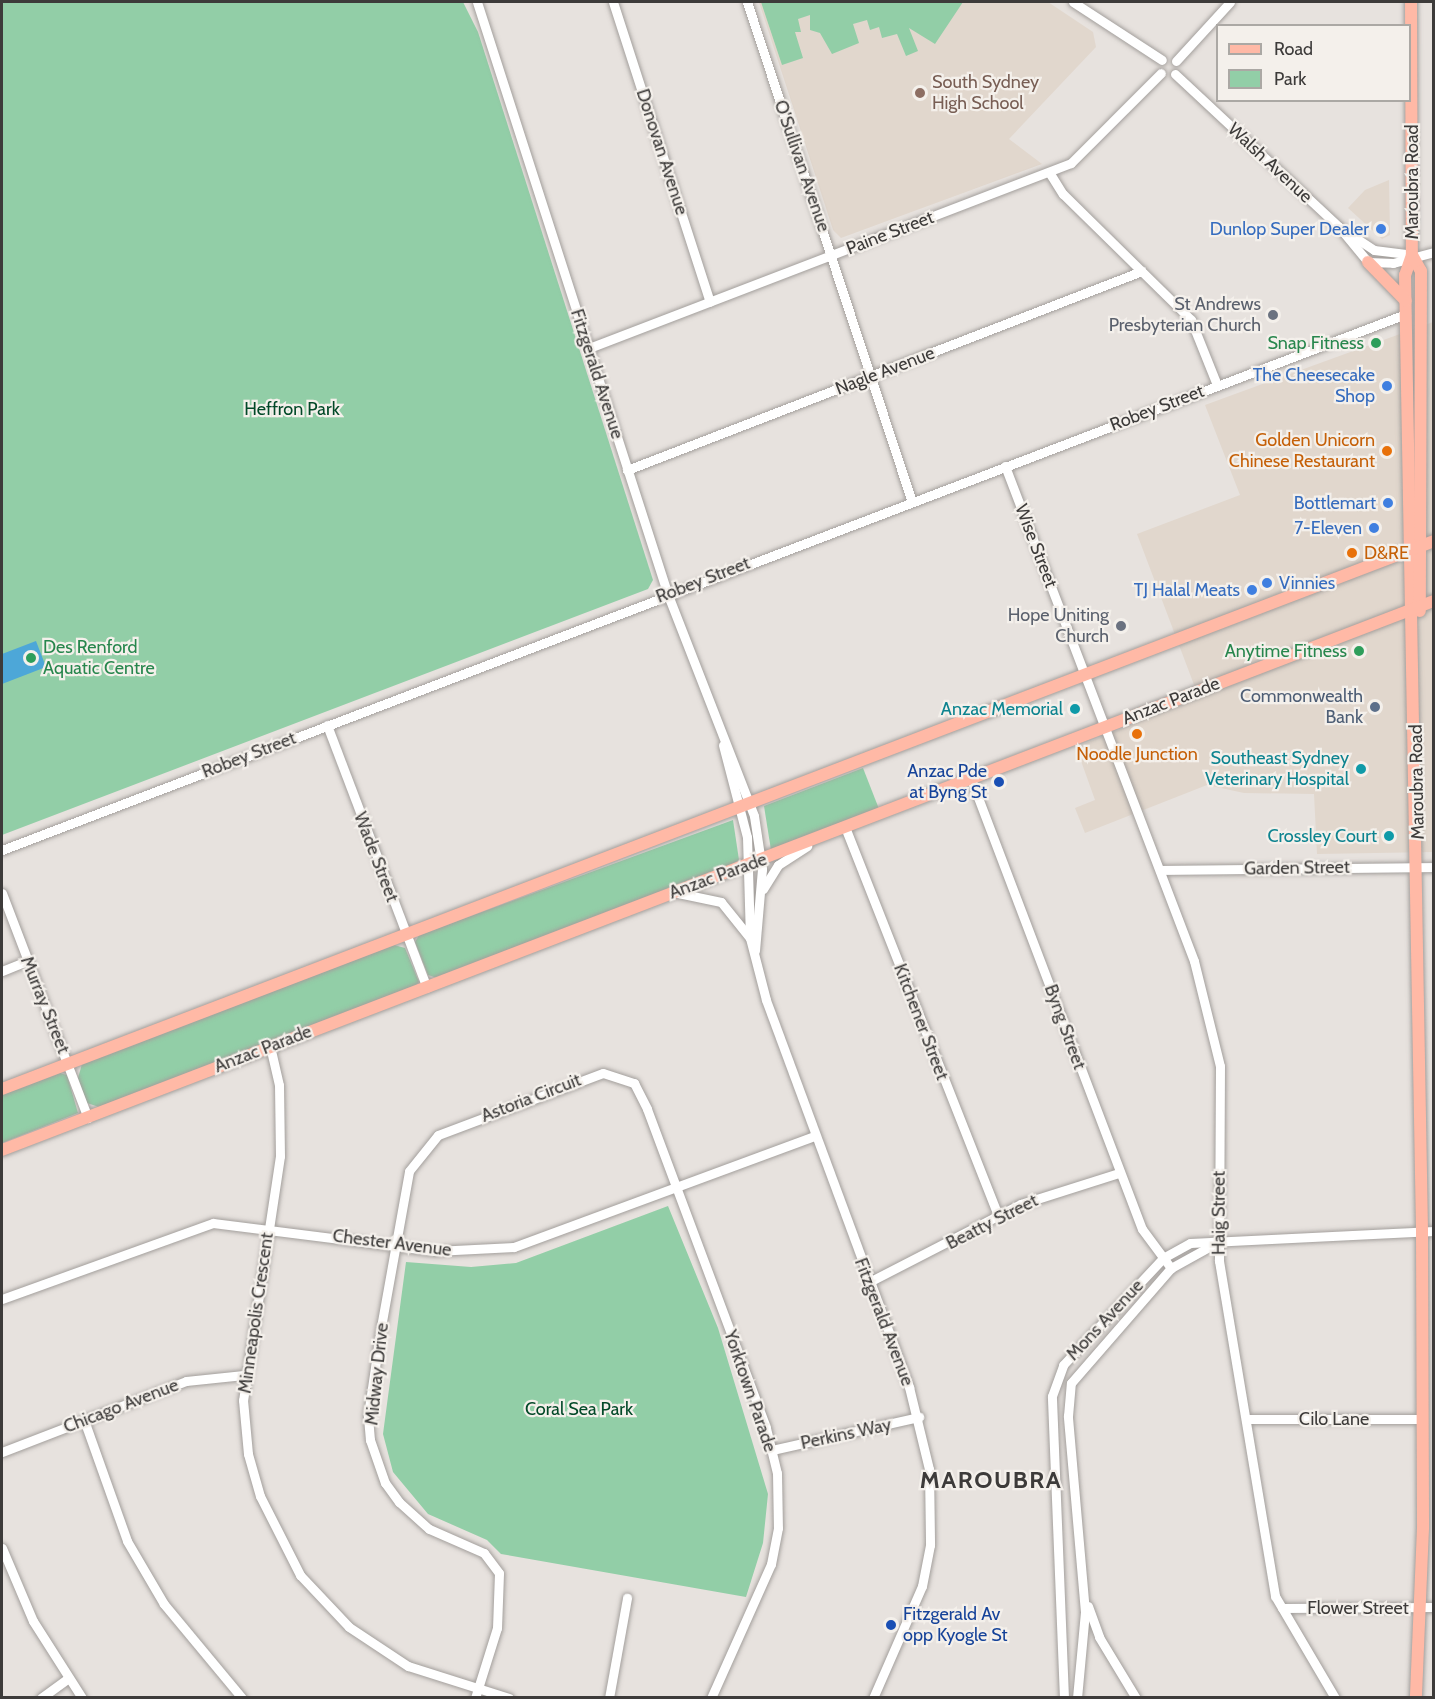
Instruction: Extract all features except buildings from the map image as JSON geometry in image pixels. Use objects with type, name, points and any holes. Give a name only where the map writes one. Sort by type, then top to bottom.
[{"type":"main road","name":"Maroubra Road","points":[[1411,2],[1412,255],[1405,272],[1410,609],[1415,622],[1418,867],[1428,1231],[1416,1698]]},
{"type":"main road","name":"Maroubra Road","points":[[1412,255],[1420,271],[1428,543],[1428,603],[1415,622]]},
{"type":"main road","points":[[1368,262],[1406,301]]},
{"type":"main road","points":[[2,1089],[1428,543]]},
{"type":"main road","name":"Anzac Parade","points":[[2,1150],[1428,603]]},
{"type":"street","name":"Fitzgerald Avenue","points":[[477,2],[668,595],[746,806],[761,892],[756,951]]},
{"type":"street","name":"Donovan Avenue","points":[[613,2],[710,302]]},
{"type":"street","name":"O'Sullivan Avenue","points":[[747,2],[912,502]]},
{"type":"street","points":[[1073,2],[1162,60],[1176,61]]},
{"type":"street","points":[[1162,60],[1161,73],[1175,74],[1176,61],[1230,2]]},
{"type":"street","name":"Paine Street","points":[[589,348],[1049,171],[1085,154],[1161,73]]},
{"type":"street","name":"Walsh Avenue","points":[[1175,74],[1339,227],[1368,262]]},
{"type":"street","points":[[1049,171],[1063,194],[1191,320],[1217,386]]},
{"type":"street","name":"Walsh Avenue","points":[[1339,227],[1374,250],[1412,255]]},
{"type":"street","points":[[1368,262],[1393,263],[1412,255],[1434,252]]},
{"type":"street","name":"Nagle Avenue","points":[[627,470],[1142,271]]},
{"type":"street","name":"Robey Street","points":[[2,850],[1406,314]]},
{"type":"street","name":"Wise Street","points":[[1005,466],[1105,727]]},
{"type":"street","name":"Wade Street","points":[[327,725],[427,988]]},
{"type":"street","name":"Haig Street","points":[[1105,727],[1194,961],[1220,1066],[1218,1242],[1275,1596],[1335,1698]]},
{"type":"street","name":"Byng Street","points":[[970,779],[1142,1229],[1171,1268]]},
{"type":"street","name":"Kitchener Street","points":[[845,827],[998,1216]]},
{"type":"street","points":[[761,892],[782,861],[833,832]]},
{"type":"street","name":"Fitzgerald Avenue","points":[[756,862],[750,938],[756,951],[766,1000],[919,1417],[929,1468],[930,1545],[922,1586],[873,1698]]},
{"type":"street","name":"Garden Street","points":[[1161,870],[1434,867]]},
{"type":"street","name":"Murray Street","points":[[2,893],[88,1118]]},
{"type":"street","points":[[671,893],[698,893],[722,902],[750,938]]},
{"type":"street","points":[[2,971],[27,961]]},
{"type":"street","name":"Minneapolis Crescent","points":[[270,1046],[281,1118],[268,1226],[244,1375],[243,1416],[254,1479],[300,1575],[341,1619],[386,1654],[476,1693],[509,1698]]},
{"type":"street","name":"Astoria Circuit","points":[[395,1246],[409,1171],[428,1142],[590,1076],[613,1074],[634,1083],[676,1188]]},
{"type":"street","name":"Chester Avenue","points":[[2,1299],[191,1227],[225,1221],[435,1251],[514,1247],[814,1136]]},
{"type":"street","name":"Beatty Street","points":[[869,1282],[998,1216],[1119,1173]]},
{"type":"street","name":"Yorktown Parade","points":[[676,1188],[772,1450],[779,1509],[771,1564],[711,1698]]},
{"type":"street","name":"Mons Avenue","points":[[1064,1698],[1055,1379],[1072,1353],[1163,1258],[1203,1239],[1218,1242],[1428,1231]]},
{"type":"street","name":"Mons Avenue","points":[[1077,1698],[1083,1586],[1068,1416],[1071,1383],[1171,1268],[1218,1242]]},
{"type":"street","name":"Midway Drive","points":[[395,1246],[368,1415],[370,1440],[385,1483],[399,1502],[429,1528],[484,1553],[499,1573],[497,1628],[476,1693]]},
{"type":"street","name":"Chicago Avenue","points":[[2,1452],[186,1381],[244,1375]]},
{"type":"street","name":"Perkins Way","points":[[772,1450],[919,1417]]},
{"type":"street","name":"Cilo Lane","points":[[1246,1419],[1422,1419]]},
{"type":"street","points":[[84,1420],[127,1541],[164,1604],[242,1698]]},
{"type":"street","points":[[2,1548],[33,1622],[82,1698]]},
{"type":"street","points":[[1083,1586],[1094,1627],[1136,1698]]},
{"type":"street","points":[[609,1698],[627,1598]]},
{"type":"street","name":"Flower Street","points":[[1282,1608],[1434,1607]]},
{"type":"street","points":[[41,1698],[69,1678]]},
{"type":"shaded area","name":"South Sydney High School","points":[[759,2],[1048,2],[1093,32],[1096,47],[1009,139],[1042,164],[841,238],[833,230]]},
{"type":"shaded area","points":[[1389,180],[1390,235],[1382,239],[1348,208],[1365,190]]},
{"type":"shaded area","points":[[1433,322],[1433,852],[1317,854],[1314,794],[1244,793],[1207,785],[1085,833],[1075,808],[1095,800],[1076,747],[1199,698],[1137,534],[1240,495],[1205,405]]},
{"type":"green space","name":"Heffron Park","points":[[2,2],[463,2],[478,32],[653,580],[648,589],[2,835]]},
{"type":"green space","points":[[761,2],[963,2],[935,44],[909,28],[918,51],[906,56],[897,34],[882,38],[879,27],[870,30],[867,20],[853,24],[859,43],[832,54],[820,33],[810,30],[810,15],[798,19],[801,32],[795,32],[803,58],[782,65]]},
{"type":"green space","points":[[863,768],[879,809],[771,850],[764,806]]},
{"type":"green space","points":[[733,820],[739,860],[733,864],[437,978],[428,975],[415,942],[419,935]]},
{"type":"green space","points":[[394,945],[405,948],[419,982],[415,987],[99,1107],[87,1103],[78,1078],[82,1064]]},
{"type":"green space","points":[[56,1072],[67,1075],[78,1113],[2,1143],[2,1094]]},
{"type":"green space","name":"Coral Sea Park","points":[[668,1206],[718,1328],[768,1494],[763,1543],[746,1597],[501,1554],[487,1540],[428,1514],[393,1472],[383,1434],[406,1262],[471,1267],[516,1263]]},
{"type":"water","points":[[36,641],[46,667],[2,684],[2,654]]},
{"type":"place","name":"South Sydney High School","points":[[920,93]]},
{"type":"place","name":"Dunlop Super Dealer","points":[[1381,229]]},
{"type":"place","name":"St Andrews Presbyterian Church","points":[[1273,315]]},
{"type":"place","name":"Snap Fitness","points":[[1376,343]]},
{"type":"place","name":"The Cheesecake Shop","points":[[1387,386]]},
{"type":"place","name":"Golden Unicorn Chinese Restaurant","points":[[1387,451]]},
{"type":"place","name":"Bottlemart","points":[[1388,503]]},
{"type":"place","name":"7-Eleven","points":[[1374,528]]},
{"type":"place","name":"D&RE","points":[[1352,553]]},
{"type":"place","name":"Vinnies","points":[[1267,583]]},
{"type":"place","name":"TJ Halal Meats","points":[[1252,590]]},
{"type":"place","name":"Hope Uniting Church","points":[[1121,626]]},
{"type":"place","name":"Anytime Fitness","points":[[1359,651]]},
{"type":"place","name":"Des Renford Aquatic Centre","points":[[31,658]]},
{"type":"place","name":"Commonwealth Bank","points":[[1375,707]]},
{"type":"place","name":"Anzac Memorial","points":[[1075,709]]},
{"type":"place","name":"Noodle Junction","points":[[1137,734]]},
{"type":"place","name":"Southeast Sydney Veterinary Hospital","points":[[1361,769]]},
{"type":"place","name":"Anzac Pde at Byng St","points":[[999,782]]},
{"type":"place","name":"Crossley Court","points":[[1389,836]]},
{"type":"place","name":"Fitzgerald Av opp Kyogle St","points":[[891,1625]]},
{"type":"district","name":"MAROUBRA","points":[[991,1480]]}]
